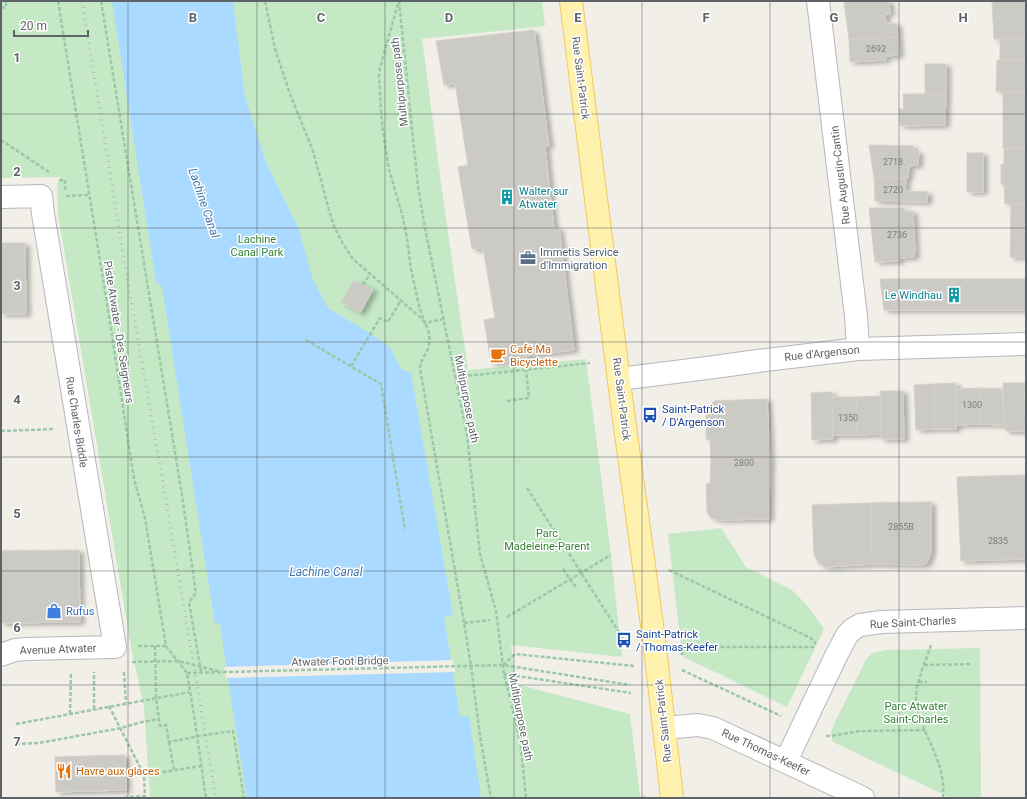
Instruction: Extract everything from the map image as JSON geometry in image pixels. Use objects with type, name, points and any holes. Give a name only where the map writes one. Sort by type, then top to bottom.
[{"type":"main road","name":"Rue Saint-Patrick","points":[[571,1],[655,647],[672,798]]},
{"type":"street","name":"Rue Augustin-Cantin","points":[[818,1],[855,300],[858,349]]},
{"type":"street","name":"Rue Charles-Biddle","points":[[1,197],[41,196],[115,647]]},
{"type":"street","name":"Rue d'Argenson","points":[[619,379],[858,349],[1026,344]]},
{"type":"street","name":"Rue Saint-Charles","points":[[786,761],[836,656],[847,635],[852,629],[860,625],[880,622],[1026,618]]},
{"type":"street","name":"Avenue Atwater","points":[[1,655],[21,649],[115,647]]},
{"type":"street","name":"Rue Thomas-Keefer","points":[[664,728],[698,725],[713,728],[863,798]]},
{"type":"path","points":[[1,8],[6,7],[6,1]]},
{"type":"path","name":"Piste Atwater - Des Seigneurs","points":[[58,1],[134,479],[145,518],[166,646],[187,673]]},
{"type":"path","points":[[101,1],[182,495],[196,593],[189,602],[201,672]]},
{"type":"path","points":[[265,1],[275,49],[290,94],[313,151],[334,226],[353,259],[401,300],[425,323]]},
{"type":"path","points":[[399,1],[384,52],[379,76],[383,132],[389,169],[403,218],[411,269],[419,306],[430,339],[420,368],[464,623],[480,736],[491,798]]},
{"type":"path","name":"Multipurpose path","points":[[399,1],[418,186],[425,228],[467,435],[480,554],[496,611],[504,674],[521,748],[526,798]]},
{"type":"path","points":[[1,140],[50,173]]},
{"type":"path","points":[[65,196],[90,195]]},
{"type":"path","points":[[363,285],[370,274]]},
{"type":"path","points":[[351,366],[380,318],[388,322],[401,300]]},
{"type":"path","points":[[425,323],[444,319]]},
{"type":"path","points":[[306,340],[381,384],[405,530]]},
{"type":"path","points":[[456,377],[590,363]]},
{"type":"path","points":[[507,401],[528,398],[526,370]]},
{"type":"path","points":[[1,431],[59,429]]},
{"type":"path","points":[[527,488],[624,640]]},
{"type":"path","points":[[507,617],[611,555]]},
{"type":"path","points":[[564,568],[576,589]]},
{"type":"path","points":[[668,570],[811,638],[820,647],[705,646],[685,650],[679,657]]},
{"type":"path","points":[[464,623],[490,620]]},
{"type":"path","points":[[931,645],[919,682],[916,698],[918,711],[943,777],[943,798]]},
{"type":"path","points":[[136,646],[166,646]]},
{"type":"path","points":[[155,646],[156,698],[160,726],[166,725],[174,770]]},
{"type":"path","points":[[503,665],[515,654],[630,666]]},
{"type":"path","points":[[133,662],[178,661],[223,672]]},
{"type":"path","points":[[924,665],[972,664]]},
{"type":"path","name":"Atwater Foot Bridge","points":[[223,672],[503,665],[630,685]]},
{"type":"path","points":[[679,669],[770,711]]},
{"type":"path","points":[[70,672],[70,714]]},
{"type":"path","points":[[94,672],[94,709]]},
{"type":"path","points":[[124,672],[126,703]]},
{"type":"path","points":[[206,798],[187,673],[223,672]]},
{"type":"path","points":[[504,674],[630,693]]},
{"type":"path","points":[[919,682],[927,682]]},
{"type":"path","points":[[16,724],[190,692]]},
{"type":"path","points":[[109,706],[144,775],[145,796],[118,798]]},
{"type":"path","points":[[16,744],[39,743],[121,728],[159,719]]},
{"type":"path","points":[[826,736],[860,731],[925,730]]},
{"type":"path","points":[[169,742],[233,731],[244,798]]},
{"type":"path","points":[[144,775],[201,766]]},
{"type":"green space","name":"Lachine Canal Park","points":[[1,1],[542,1],[545,26],[422,39],[468,370],[586,359],[611,555],[622,657],[511,645],[516,684],[630,714],[640,796],[646,795],[647,798],[150,798],[144,707],[131,647],[58,214],[57,184],[61,177],[1,178]]},
{"type":"green space","points":[[721,528],[746,567],[792,590],[806,604],[824,629],[787,707],[684,657],[682,653],[668,534]]},
{"type":"green space","name":"Parc Atwater Saint-Charles","points":[[980,648],[981,798],[951,798],[833,742],[831,733],[834,724],[866,660],[872,654],[886,650]]},
{"type":"water","name":"Lachine Canal","points":[[112,1],[233,1],[245,97],[266,162],[299,230],[313,280],[328,308],[390,347],[401,369],[411,373],[453,615],[444,617],[460,717],[469,716],[481,798],[247,798],[220,623],[215,624],[162,287],[156,282]]},
{"type":"pier","points":[[453,660],[455,672],[226,678],[224,667]]},
{"type":"building","points":[[844,1],[889,1],[890,14],[885,14],[886,23],[897,24],[898,37],[849,40]]},
{"type":"building","points":[[992,1],[1026,1],[1026,39],[994,39]]},
{"type":"building","name":"Walter sur Atwater","points":[[534,30],[549,146],[545,146],[554,229],[559,228],[574,350],[526,356],[527,360],[491,363],[484,320],[495,318],[483,248],[472,249],[458,167],[468,165],[455,83],[444,85],[436,41]]},
{"type":"building","points":[[898,37],[899,55],[886,56],[886,60],[850,62],[849,40]]},
{"type":"building","points":[[1000,39],[1026,39],[1026,60],[1000,60]]},
{"type":"building","points":[[997,60],[1026,60],[1026,92],[996,91]]},
{"type":"building","points":[[925,64],[946,64],[946,94],[925,94]]},
{"type":"building","points":[[1003,92],[1026,92],[1026,148],[1003,148]]},
{"type":"building","points":[[903,94],[946,94],[945,125],[900,126],[899,109],[904,109]]},
{"type":"building","points":[[869,145],[913,146],[913,151],[919,152],[918,165],[909,166],[908,178],[874,177]]},
{"type":"building","points":[[1026,148],[1026,204],[1005,204],[1004,185],[1001,184],[1001,164],[1004,164],[1004,149]]},
{"type":"building","points":[[967,153],[983,153],[983,192],[967,192]]},
{"type":"building","points":[[874,177],[906,179],[905,191],[928,192],[927,202],[875,201]]},
{"type":"building","points":[[1026,204],[1026,257],[1010,257],[1011,205]]},
{"type":"building","points":[[869,208],[904,208],[904,212],[913,211],[914,257],[900,258],[899,261],[875,262]]},
{"type":"building","points":[[1,243],[25,243],[26,314],[1,314]]},
{"type":"building","name":"Le Windhau","points":[[880,279],[1026,279],[1026,310],[884,310]]},
{"type":"building","points":[[354,280],[373,290],[360,313],[341,302]]},
{"type":"building","points":[[956,383],[956,429],[934,429],[934,384]]},
{"type":"building","points":[[1003,383],[1024,383],[1026,431],[1006,431],[1004,425]]},
{"type":"building","points":[[1024,383],[1026,383],[1026,431]]},
{"type":"building","points":[[934,384],[934,429],[916,430],[914,385]]},
{"type":"building","points":[[980,388],[980,424],[956,425],[956,389]]},
{"type":"building","points":[[980,388],[1002,389],[1004,425],[980,424]]},
{"type":"building","points":[[880,391],[903,391],[904,439],[881,439]]},
{"type":"building","points":[[832,392],[833,439],[812,440],[811,393]]},
{"type":"building","points":[[880,396],[881,434],[857,435],[856,397]]},
{"type":"building","points":[[832,397],[856,397],[857,435],[833,435]]},
{"type":"building","points":[[767,399],[770,461],[711,462],[710,440],[706,439],[706,412],[714,401]]},
{"type":"building","points":[[770,461],[769,519],[720,520],[711,518],[707,512],[706,484],[710,483],[711,462]]},
{"type":"building","points":[[1026,475],[1026,559],[961,561],[957,477]]},
{"type":"building","points":[[931,502],[931,552],[927,563],[921,565],[872,564],[871,503]]},
{"type":"building","points":[[871,503],[872,564],[827,567],[819,564],[814,555],[812,505]]},
{"type":"building","points":[[79,550],[80,622],[1,623],[1,551]]},
{"type":"building","points":[[125,755],[126,790],[56,792],[55,757]]},
{"type":"railway","points":[[82,1],[126,271],[216,798]]},
{"type":"place","name":"Walter sur Atwater","points":[[507,197]]},
{"type":"place","name":"Immetis Service d'Immigration","points":[[528,258]]},
{"type":"place","name":"Le Windhau","points":[[954,295]]},
{"type":"place","name":"Café Ma Bicyclette","points":[[498,355]]},
{"type":"place","name":"Saint-Patrick / D'Argenson","points":[[650,415]]},
{"type":"place","name":"Rufus","points":[[54,611]]},
{"type":"place","name":"Saint-Patrick / Thomas-Keefer","points":[[624,640]]},
{"type":"place","name":"Havre aux glaces","points":[[64,771]]},
{"type":"park label","name":"Parc Madeleine-Parent","points":[[547,539]]}]
